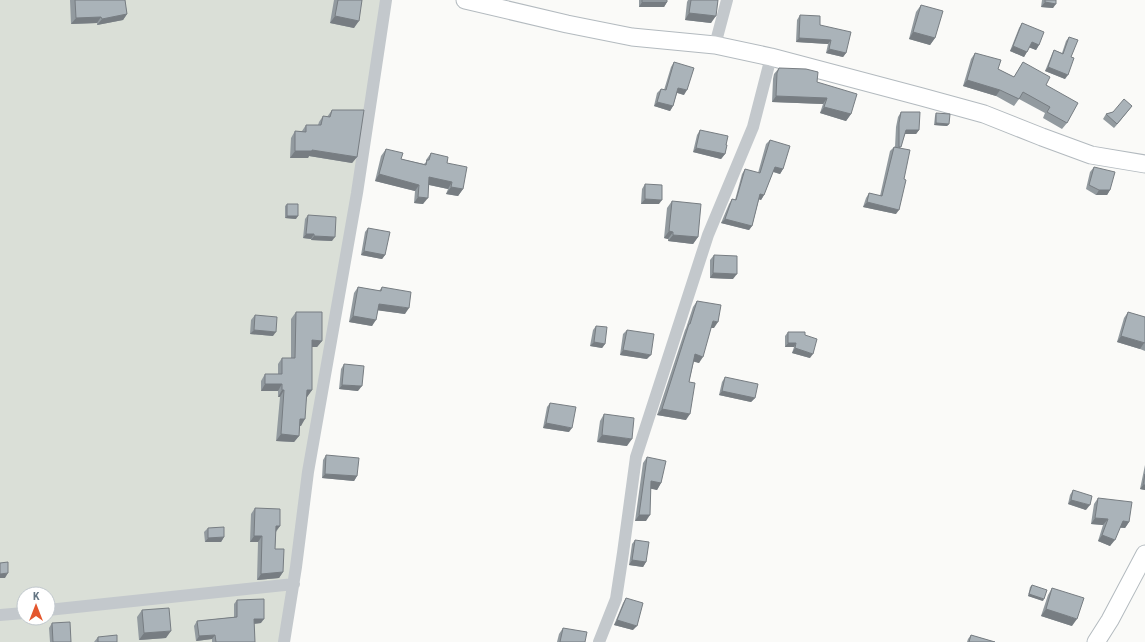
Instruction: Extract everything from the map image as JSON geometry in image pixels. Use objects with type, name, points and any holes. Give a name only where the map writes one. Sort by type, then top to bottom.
[{"type":"street","points":[[284,642],[294,584],[308,472],[357,193],[386,0]]},
{"type":"street","points":[[465,0],[567,24],[632,37],[715,46],[771,57],[984,114],[1042,138],[1091,155],[1145,164]]},
{"type":"street","points":[[715,46],[727,0]]},
{"type":"street","points":[[599,642],[616,599],[636,457],[708,235],[753,127],[771,57]]},
{"type":"street","points":[[1096,642],[1110,620],[1142,557],[1145,554]]},
{"type":"street","points":[[56,609],[294,584]]},
{"type":"street","points":[[0,615],[16,614]]},
{"type":"shaded area","points":[[0,0],[386,0],[294,584],[289,642],[0,642]]},
{"type":"building","points":[[75,0],[125,0],[127,14],[102,19],[101,17],[76,18]]},
{"type":"building","points":[[338,0],[362,0],[359,21],[335,16]]},
{"type":"building","points":[[642,0],[667,0],[667,2],[642,2]]},
{"type":"building","points":[[691,0],[718,0],[716,16],[689,13]]},
{"type":"building","points":[[1045,0],[1056,0],[1056,4],[1045,2]]},
{"type":"building","points":[[921,5],[943,11],[935,38],[913,32]]},
{"type":"building","points":[[800,15],[820,16],[820,25],[851,32],[846,53],[829,49],[831,40],[799,38]]},
{"type":"building","points":[[1022,23],[1044,32],[1039,45],[1032,42],[1027,52],[1013,46]]},
{"type":"building","points":[[1069,37],[1078,40],[1071,57],[1074,58],[1068,75],[1048,67],[1054,50],[1063,54]]},
{"type":"building","points":[[975,53],[1001,60],[998,69],[1014,77],[1023,62],[1050,77],[1046,85],[1078,103],[1067,123],[1047,112],[1050,107],[1023,92],[1019,99],[1000,90],[967,80]]},
{"type":"building","points":[[674,62],[694,68],[687,90],[678,88],[673,106],[657,102],[661,89],[666,90]]},
{"type":"building","points":[[779,68],[806,69],[818,72],[817,82],[857,94],[851,114],[824,107],[827,98],[776,96],[777,73]]},
{"type":"building","points":[[1124,99],[1132,106],[1117,124],[1106,114],[1113,112]]},
{"type":"building","points":[[332,110],[364,110],[357,157],[312,150],[295,151],[295,131],[306,132],[306,125],[321,125],[323,116],[330,117]]},
{"type":"building","points":[[901,112],[920,112],[919,130],[906,130],[901,147],[899,147],[899,123]]},
{"type":"building","points":[[936,113],[950,114],[949,124],[936,123]]},
{"type":"building","points":[[700,130],[728,136],[725,154],[696,148]]},
{"type":"building","points":[[770,140],[790,146],[783,169],[775,167],[764,195],[760,194],[752,226],[725,219],[732,199],[736,200],[745,169],[760,173]]},
{"type":"building","points":[[894,147],[910,150],[904,179],[906,180],[899,210],[867,202],[869,193],[882,196]]},
{"type":"building","points":[[386,149],[403,153],[401,159],[426,165],[431,153],[448,157],[447,163],[467,167],[463,189],[451,187],[452,182],[429,177],[428,198],[418,197],[419,185],[379,174]]},
{"type":"building","points":[[1094,167],[1115,172],[1110,190],[1099,190],[1089,185]]},
{"type":"building","points":[[645,184],[662,185],[662,200],[645,199]]},
{"type":"building","points":[[672,201],[701,204],[698,237],[673,235],[673,232],[669,231]]},
{"type":"building","points":[[287,204],[298,204],[298,216],[287,216]]},
{"type":"building","points":[[308,215],[336,217],[335,237],[306,234]]},
{"type":"building","points":[[368,228],[390,232],[385,255],[364,251]]},
{"type":"building","points":[[714,255],[737,256],[737,274],[713,273]]},
{"type":"building","points":[[358,287],[381,291],[382,287],[411,292],[409,308],[379,304],[376,320],[353,316]]},
{"type":"building","points":[[697,301],[721,305],[718,322],[713,321],[703,357],[695,354],[689,382],[695,383],[690,414],[662,409],[689,324]]},
{"type":"building","points":[[296,312],[322,312],[322,341],[312,340],[312,390],[307,390],[305,419],[300,419],[299,436],[281,434],[284,390],[282,390],[282,384],[265,384],[265,374],[282,374],[282,358],[295,358]]},
{"type":"building","points":[[1128,312],[1145,317],[1145,343],[1121,336]]},
{"type":"building","points":[[255,315],[277,317],[276,332],[254,330]]},
{"type":"building","points":[[596,326],[607,327],[605,344],[594,342]]},
{"type":"building","points":[[627,330],[654,334],[651,355],[623,350]]},
{"type":"building","points":[[788,332],[805,332],[805,335],[817,339],[813,354],[795,348],[796,343],[788,343]]},
{"type":"building","points":[[344,364],[364,366],[362,386],[342,385]]},
{"type":"building","points":[[725,377],[758,384],[755,398],[722,391]]},
{"type":"building","points":[[550,403],[576,407],[572,428],[546,423]]},
{"type":"building","points":[[604,414],[634,418],[632,439],[602,435]]},
{"type":"building","points":[[326,455],[359,458],[357,476],[325,474]]},
{"type":"building","points":[[647,457],[666,461],[661,483],[651,481],[650,515],[639,515]]},
{"type":"building","points":[[1145,474],[1145,485],[1143,485]]},
{"type":"building","points":[[1073,490],[1092,496],[1090,505],[1071,500]]},
{"type":"building","points":[[1098,498],[1132,502],[1129,522],[1123,521],[1115,540],[1102,535],[1108,519],[1095,518]]},
{"type":"building","points":[[255,508],[280,509],[280,526],[276,526],[275,549],[284,549],[283,572],[261,574],[262,536],[254,536]]},
{"type":"building","points":[[224,527],[224,537],[208,538],[208,528]]},
{"type":"building","points":[[635,540],[649,542],[646,562],[632,560]]},
{"type":"building","points":[[8,562],[8,573],[0,574],[0,563]]},
{"type":"building","points":[[1032,585],[1047,590],[1044,599],[1029,594]]},
{"type":"building","points":[[1052,588],[1084,598],[1077,619],[1046,609]]},
{"type":"building","points":[[626,598],[643,603],[637,626],[617,620]]},
{"type":"building","points":[[264,599],[264,619],[254,619],[255,642],[216,642],[215,635],[199,636],[197,621],[237,617],[237,600]]},
{"type":"building","points":[[169,608],[171,631],[144,633],[142,610]]},
{"type":"building","points":[[70,622],[71,642],[53,642],[52,626],[56,626],[56,623]]},
{"type":"building","points":[[563,628],[587,632],[585,642],[560,642]]},
{"type":"building","points":[[117,635],[117,642],[98,642],[98,637]]},
{"type":"building","points":[[971,635],[995,642],[969,642]]}]
